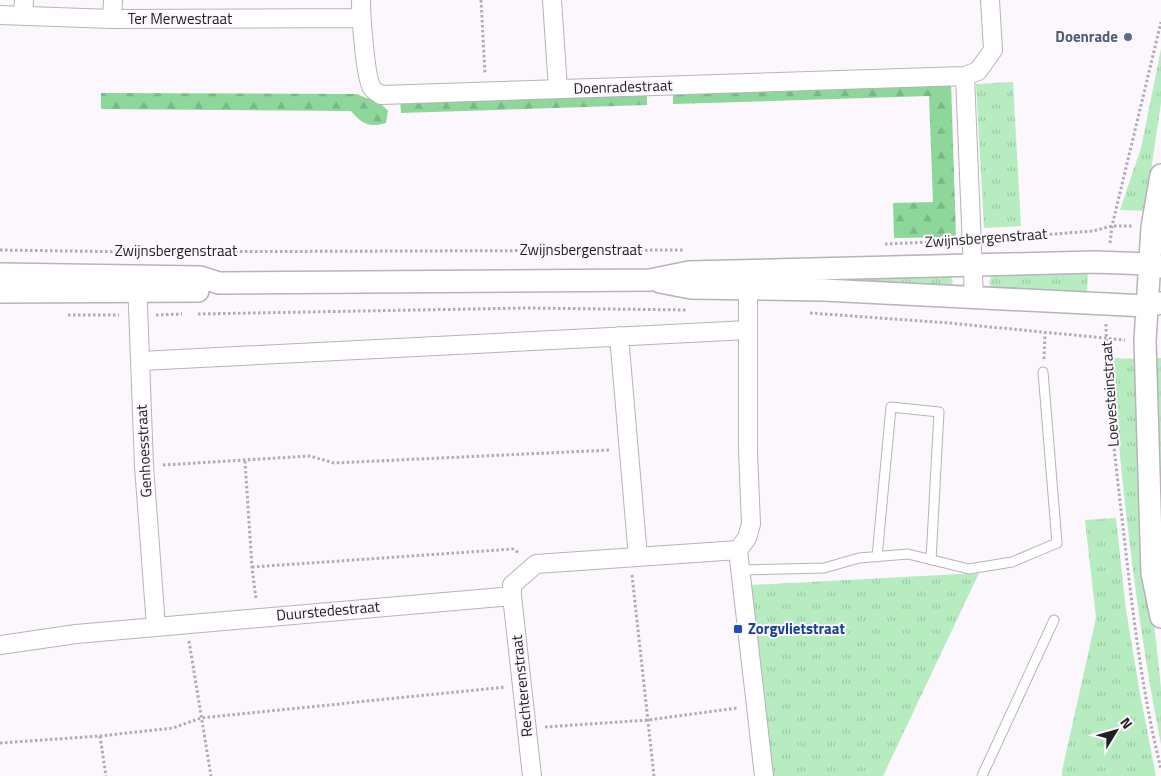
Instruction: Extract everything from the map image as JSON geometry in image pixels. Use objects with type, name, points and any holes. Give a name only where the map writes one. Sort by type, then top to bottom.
[{"type":"street","points":[[112,18],[113,0]]},
{"type":"street","points":[[552,0],[558,88]]},
{"type":"street","points":[[974,298],[965,76],[978,71],[992,50],[990,0]]},
{"type":"street","name":"Ter Merwestraat","points":[[0,15],[23,8],[112,18],[361,9]]},
{"type":"street","name":"Doenradestraat","points":[[361,9],[368,78],[372,88],[381,95],[965,76]]},
{"type":"street","points":[[1161,175],[1152,226],[1155,266],[1154,304],[1145,340],[1152,574],[1161,617]]},
{"type":"street","name":"Zwijnsbergenstraat","points":[[748,280],[973,265],[1109,262],[1155,266]]},
{"type":"street","name":"Zwijnsbergenstraat","points":[[0,292],[137,284],[200,277],[219,283],[650,280],[689,272],[824,290],[974,298],[1154,304]]},
{"type":"street","name":"Zwijnsbergenstraat","points":[[0,274],[137,284]]},
{"type":"street","points":[[748,280],[748,452],[751,524],[746,538],[738,550],[764,776]]},
{"type":"street","name":"Genhoesstraat","points":[[137,284],[144,466],[156,626]]},
{"type":"street","points":[[141,361],[748,330]]},
{"type":"street","points":[[619,336],[629,449],[634,557]]},
{"type":"street","points":[[512,596],[512,585],[536,564],[738,550]]},
{"type":"street","name":"Duurstedestraat","points":[[0,645],[76,634],[156,626],[512,596]]},
{"type":"street","name":"Rechterenstraat","points":[[512,596],[532,776]]},
{"type":"lane","points":[[741,570],[824,568],[859,558],[908,554],[969,569],[1012,562],[1057,543],[1043,372]]},
{"type":"lane","points":[[877,556],[891,407],[939,412],[931,560]]},
{"type":"lane","points":[[983,776],[1054,620]]},
{"type":"path","points":[[481,0],[486,91]]},
{"type":"path","points":[[1109,262],[1112,226],[1161,22]]},
{"type":"path","name":"Zwijnsbergenstraat","points":[[877,245],[1093,231],[1112,226],[1152,226]]},
{"type":"path","name":"Zwijnsbergenstraat","points":[[0,250],[137,252],[688,250]]},
{"type":"path","name":"Loevesteinstraat","points":[[1107,303],[1106,339],[1110,418],[1127,566],[1152,731],[1161,769]]},
{"type":"path","points":[[65,315],[526,308],[690,310]]},
{"type":"path","points":[[803,312],[949,323],[1106,339]]},
{"type":"path","points":[[1043,372],[1045,333]]},
{"type":"path","points":[[144,466],[310,456],[334,463],[629,449]]},
{"type":"path","points":[[245,461],[252,567],[259,617]]},
{"type":"path","points":[[252,567],[513,549],[536,564]]},
{"type":"path","points":[[634,557],[654,776]]},
{"type":"path","points":[[186,624],[211,776]]},
{"type":"path","points":[[0,742],[100,736],[173,728],[202,718],[523,685]]},
{"type":"path","points":[[527,729],[648,720],[756,705]]},
{"type":"path","points":[[100,736],[106,776]]},
{"type":"green space","points":[[1161,49],[1161,103],[1145,211],[1120,210],[1141,148]]},
{"type":"green space","points":[[951,82],[956,237],[894,238],[893,203],[933,202],[929,96],[673,104],[673,92]]},
{"type":"green space","points":[[1013,82],[1021,226],[984,228],[976,84]]},
{"type":"green space","points":[[647,92],[647,105],[401,113],[400,100]]},
{"type":"green space","points":[[101,93],[357,94],[377,102],[388,111],[386,123],[370,125],[362,122],[351,111],[101,109]]},
{"type":"green space","points":[[1088,269],[1087,294],[993,288],[989,283],[992,274]]},
{"type":"green space","points":[[946,271],[953,283],[948,287],[798,284],[798,274]]},
{"type":"green space","points":[[1111,358],[1141,359],[1143,519],[1161,688],[1161,744],[1137,601]]},
{"type":"green space","points":[[1155,358],[1161,358],[1161,528]]},
{"type":"green space","points":[[1116,518],[1126,610],[1156,776],[1062,776],[1096,618],[1085,520]]},
{"type":"green space","points":[[979,573],[883,776],[773,776],[751,585]]},
{"type":"place","name":"Doenrade","points":[[1128,37]]},
{"type":"place","name":"Zorgvlietstraat","points":[[738,629]]}]
